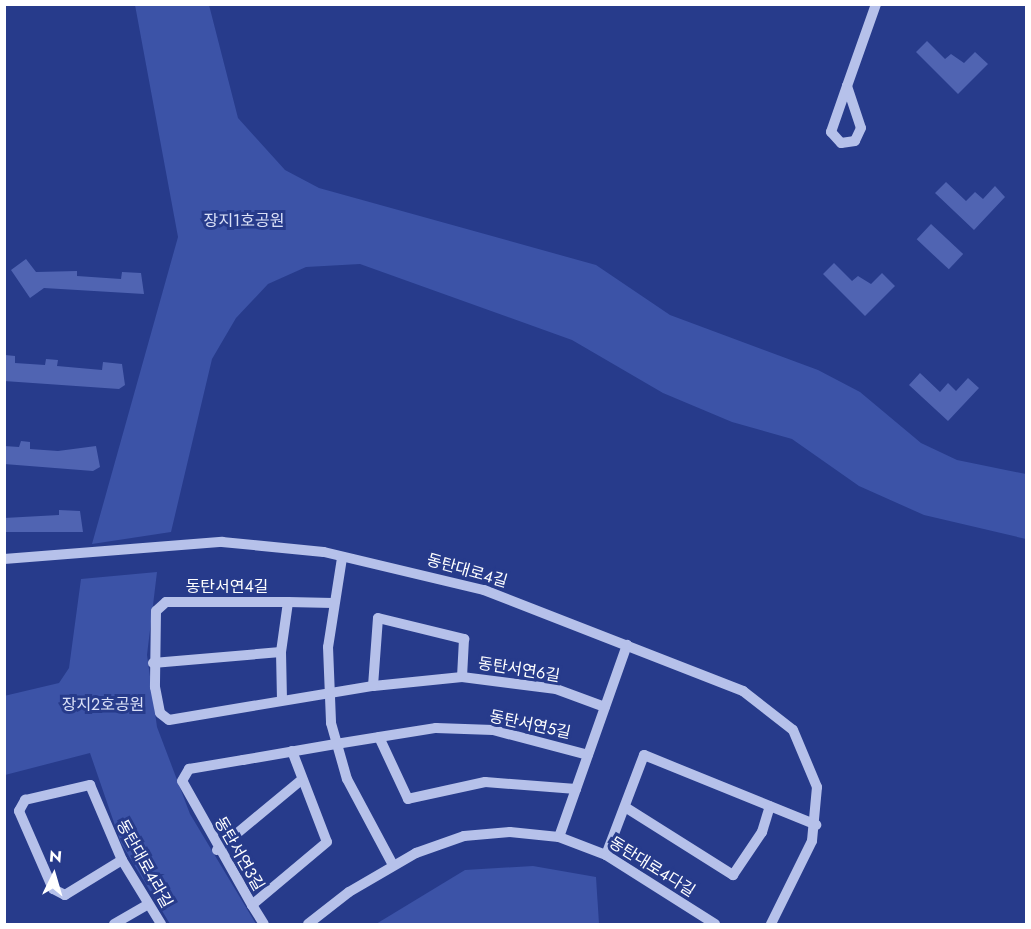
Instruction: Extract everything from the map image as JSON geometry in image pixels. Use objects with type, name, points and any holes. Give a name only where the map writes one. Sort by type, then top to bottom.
[{"type":"street","points":[[847,86],[861,128],[855,141],[841,143],[831,132],[847,86],[876,4]]},
{"type":"street","name":"동탄대로4길","points":[[4,559],[222,542],[342,558],[484,590],[743,692],[776,712],[793,730],[813,767],[816,825],[771,924]]},
{"type":"street","points":[[342,558],[333,603],[328,693],[336,744],[355,796],[393,865]]},
{"type":"street","name":"동탄서연4길","points":[[282,700],[281,652],[288,602],[166,602],[156,611],[153,663],[160,713],[169,720],[373,686]]},
{"type":"street","points":[[288,602],[333,603]]},
{"type":"street","name":"동탄서연6길","points":[[462,677],[464,639],[378,618],[373,686],[462,677],[556,689],[605,707]]},
{"type":"street","points":[[559,837],[627,645]]},
{"type":"street","points":[[153,663],[281,652]]},
{"type":"street","name":"동탄서연5길","points":[[336,744],[436,728],[493,730],[588,755]]},
{"type":"street","points":[[380,736],[408,799],[485,782],[576,789]]},
{"type":"street","name":"동탄서연3길","points":[[292,751],[300,781],[327,842],[252,905],[218,850],[182,781],[189,769],[292,751],[336,744]]},
{"type":"street","points":[[606,855],[644,755],[816,825]]},
{"type":"street","points":[[218,850],[300,781]]},
{"type":"street","name":"동탄대로4라길","points":[[122,860],[65,895],[53,889],[19,811],[24,800],[90,785],[122,860],[161,924]]},
{"type":"street","points":[[625,807],[734,875],[762,832],[770,806]]},
{"type":"street","name":"동탄대로4다길","points":[[308,924],[393,865],[464,836],[510,832],[559,837],[606,855],[715,924]]},
{"type":"street","points":[[114,924],[148,904]]},
{"type":"street","points":[[252,905],[264,924]]},
{"type":"green space","name":"장지1호공원","points":[[135,5],[209,5],[238,118],[285,170],[319,188],[596,265],[670,315],[818,370],[860,392],[921,443],[957,460],[1026,474],[1026,539],[924,515],[859,486],[792,439],[732,422],[663,393],[572,340],[360,264],[306,267],[268,284],[236,318],[212,359],[171,532],[92,544],[178,237]]},
{"type":"green space","name":"장지2호공원","points":[[157,572],[147,655],[157,727],[190,814],[256,924],[170,924],[121,843],[90,753],[5,775],[4,696],[59,683],[69,668],[81,579]]},
{"type":"green space","points":[[533,866],[596,877],[599,924],[376,924],[465,870]]},
{"type":"building","points":[[927,41],[945,59],[951,54],[964,63],[975,52],[988,64],[958,94],[916,52]]},
{"type":"building","points":[[946,182],[966,201],[975,192],[983,199],[995,186],[1005,197],[974,230],[935,193]]},
{"type":"building","points":[[931,224],[963,254],[949,269],[917,239]]},
{"type":"building","points":[[26,259],[36,272],[77,271],[77,276],[121,279],[122,272],[141,273],[144,294],[44,288],[30,298],[11,270]]},
{"type":"building","points":[[834,263],[852,281],[858,276],[871,284],[882,273],[895,286],[865,316],[823,274]]},
{"type":"building","points":[[5,355],[15,356],[15,363],[45,365],[46,359],[58,360],[57,366],[102,370],[103,362],[122,364],[125,385],[119,389],[4,381]]},
{"type":"building","points":[[920,373],[940,392],[948,383],[956,391],[968,378],[979,388],[948,421],[909,385]]},
{"type":"building","points":[[21,441],[30,442],[30,449],[58,451],[96,446],[100,467],[93,471],[4,464],[4,446],[19,447]]},
{"type":"building","points":[[59,510],[80,511],[83,532],[4,532],[4,518],[59,515]]}]
